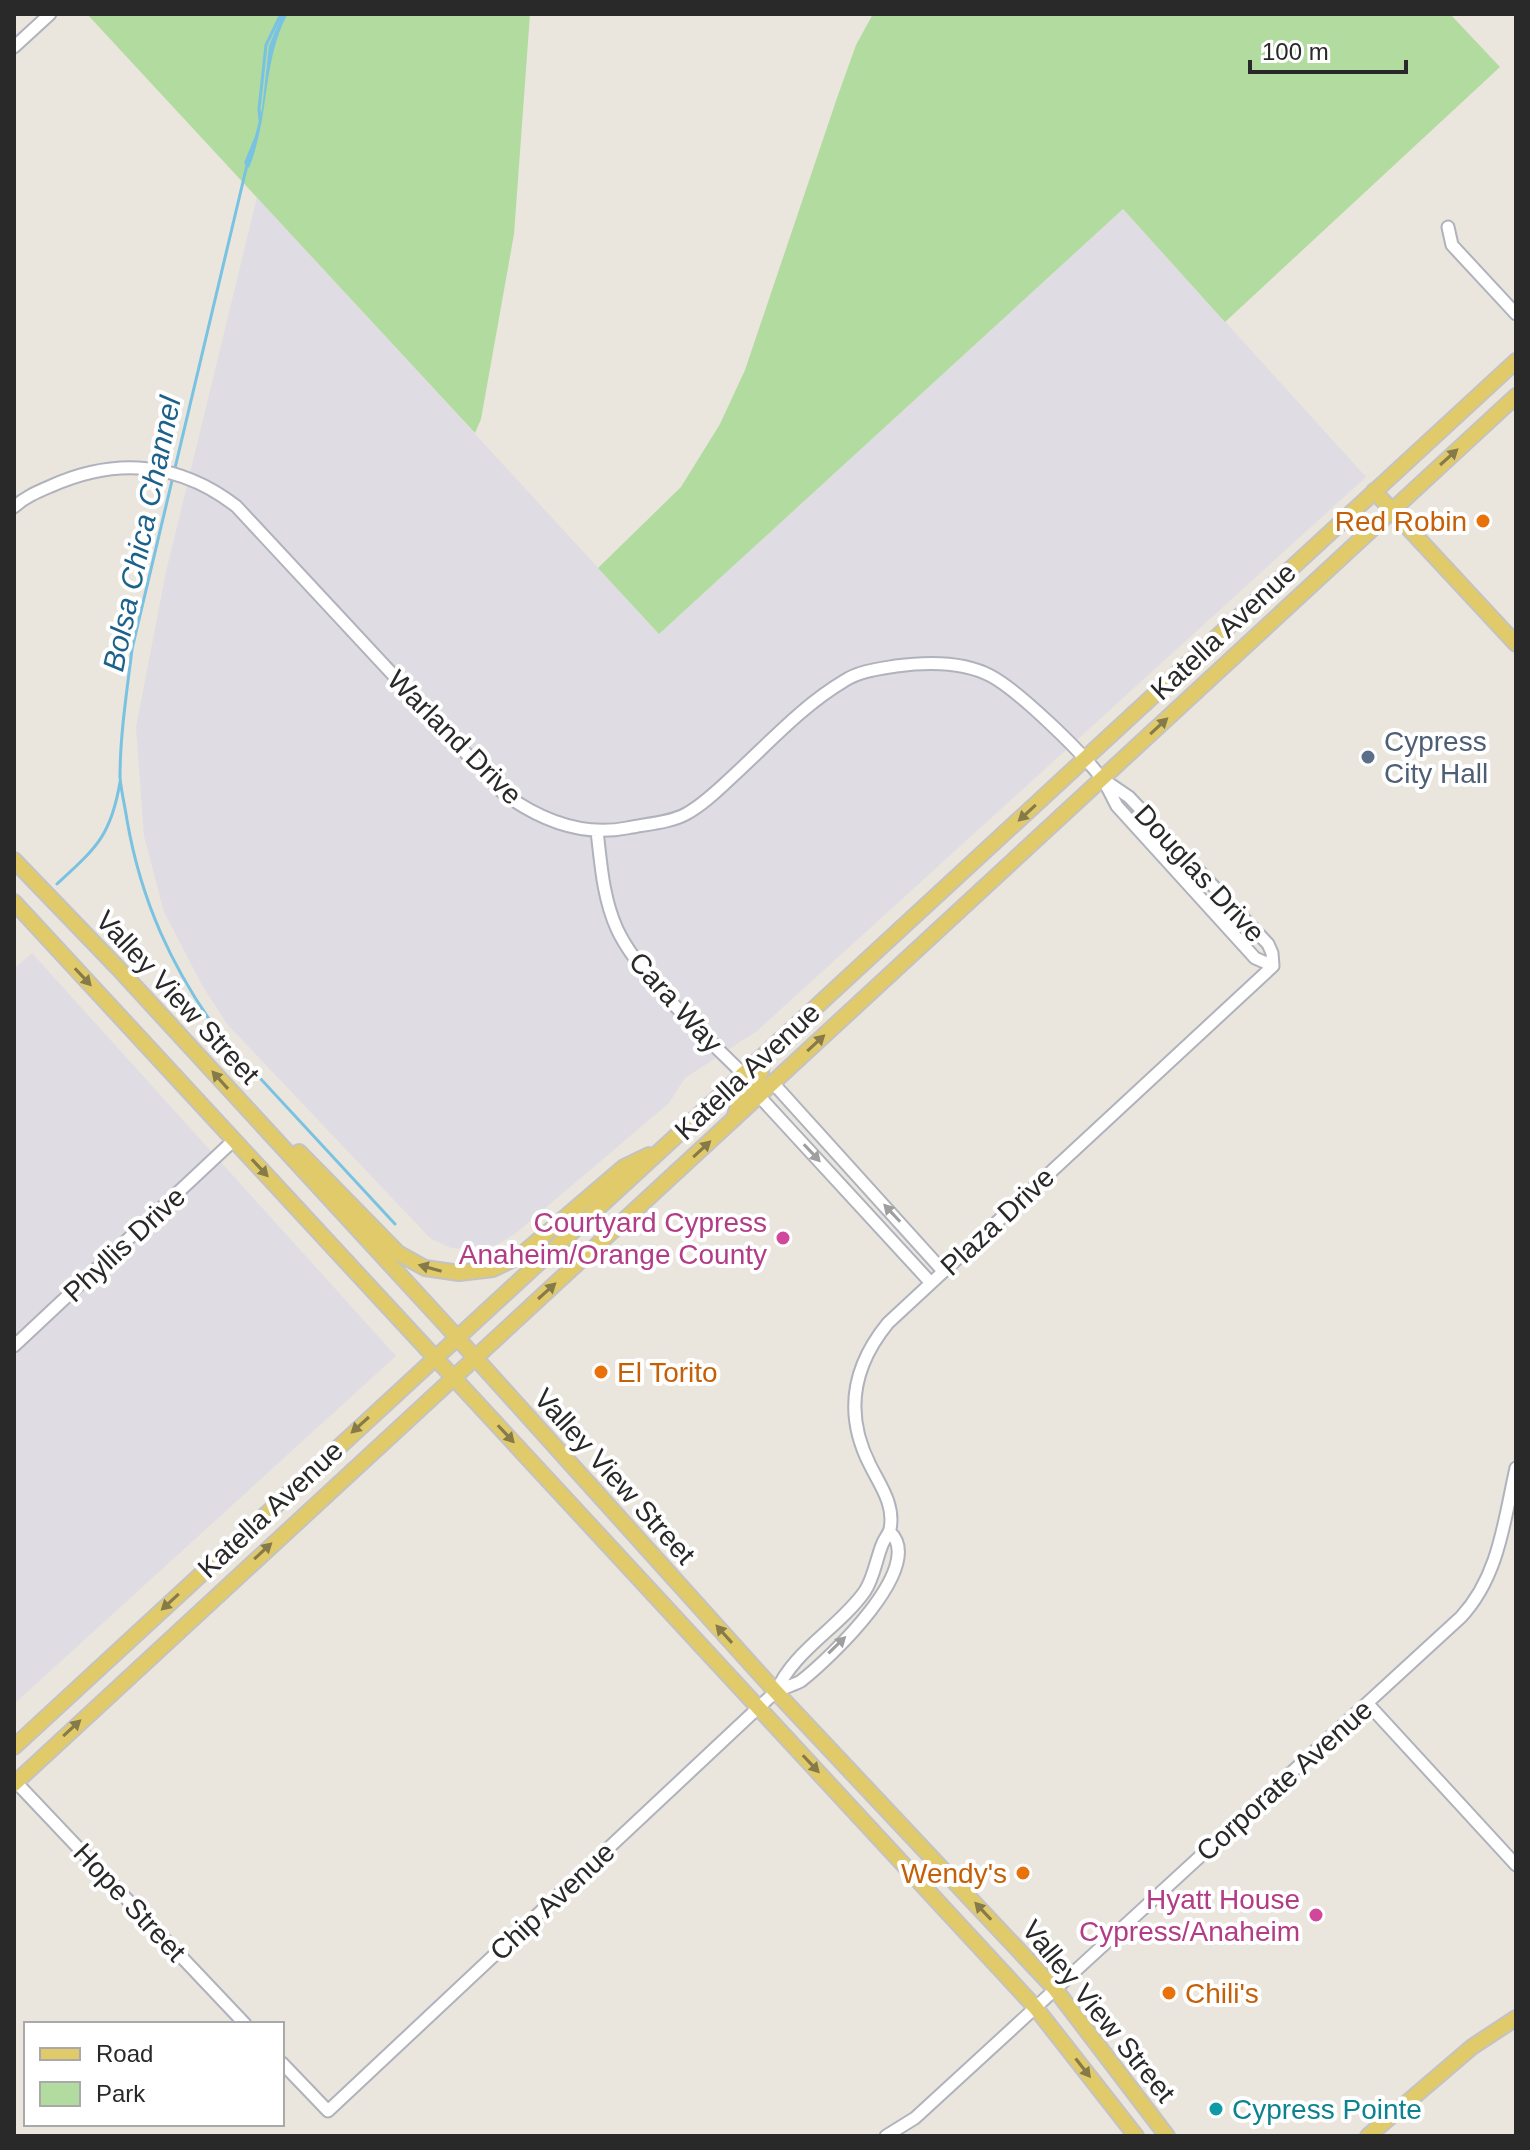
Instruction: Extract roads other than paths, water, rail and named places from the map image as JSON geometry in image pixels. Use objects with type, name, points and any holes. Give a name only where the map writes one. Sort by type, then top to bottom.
[{"type":"main road","name":"Katella Avenue","points":[[14,1747],[1516,361]]},
{"type":"main road","name":"Katella Avenue","points":[[15,1782],[1516,396]]},
{"type":"main road","points":[[1374,491],[1516,644]]},
{"type":"main road","name":"Valley View Street","points":[[14,860],[457,1338],[776,1692],[1055,1989],[1167,2136]]},
{"type":"main road","name":"Valley View Street","points":[[14,902],[1035,2007],[1136,2136]]},
{"type":"main road","points":[[759,1096],[755,1085],[763,1056]]},
{"type":"main road","points":[[733,1120],[745,1084],[743,1074]]},
{"type":"main road","points":[[265,1129],[285,1139],[398,1253],[425,1268],[459,1273],[493,1269],[520,1256],[624,1167],[663,1148]]},
{"type":"main road","points":[[1368,2136],[1472,2047],[1516,2018]]},
{"type":"street","points":[[14,47],[50,14]]},
{"type":"street","points":[[1448,227],[1452,245],[1516,314]]},
{"type":"street","name":"Warland Drive","points":[[14,507],[24,497],[80,473],[142,467],[181,475],[215,489],[236,506],[503,793],[539,817],[576,828],[597,831],[655,823],[685,814],[708,799],[821,696],[847,679],[873,670],[925,662],[990,676],[1021,698],[1084,760]]},
{"type":"street","name":"Douglas Drive","points":[[1084,760],[1102,779],[1129,797],[1258,933],[1272,953],[1273,966],[1255,958],[1117,806],[1102,779]]},
{"type":"street","name":"Cara Way","points":[[597,831],[602,880],[625,945],[743,1074]]},
{"type":"street","name":"Plaza Drive","points":[[776,1692],[799,1682],[863,1621],[881,1599],[899,1553],[897,1538],[890,1532],[886,1495],[869,1465],[857,1432],[853,1405],[863,1359],[874,1339],[943,1271],[1273,966]]},
{"type":"street","points":[[773,1083],[943,1271]]},
{"type":"street","points":[[759,1096],[931,1283]]},
{"type":"street","name":"Phyllis Drive","points":[[14,1346],[234,1140]]},
{"type":"street","name":"Corporate Avenue","points":[[886,2136],[915,2118],[1368,1704],[1476,1601],[1494,1564],[1516,1468]]},
{"type":"street","points":[[776,1692],[785,1672],[849,1610],[866,1589],[883,1541],[890,1532]]},
{"type":"street","name":"Chip Avenue","points":[[284,2065],[328,2111],[776,1692]]},
{"type":"street","points":[[1368,1704],[1516,1865]]},
{"type":"street","name":"Hope Street","points":[[15,1782],[243,2022]]},
{"type":"water","points":[[282,14],[287,15],[273,52],[260,129],[249,168],[244,163],[262,109],[269,46]]},
{"type":"waterway","name":"Bolsa Chica Channel","points":[[260,120],[266,45],[281,14]]},
{"type":"waterway","name":"Bolsa Chica Channel","points":[[247,165],[132,649],[121,745],[121,788],[133,850],[150,906],[173,960],[203,1011],[221,1036],[395,1224]]},
{"type":"waterway","points":[[57,884],[100,840],[112,816],[120,782]]},
{"type":"place","name":"Red Robin","points":[[1483,521]]},
{"type":"place","name":"Cypress City Hall","points":[[1368,757]]},
{"type":"place","name":"Courtyard Cypress Anaheim/Orange County","points":[[783,1238]]},
{"type":"place","name":"El Torito","points":[[601,1372]]},
{"type":"place","name":"Wendy's","points":[[1023,1873]]},
{"type":"place","name":"Hyatt House Cypress/Anaheim","points":[[1316,1915]]},
{"type":"place","name":"Chili's","points":[[1169,1993]]},
{"type":"place","name":"Cypress Pointe","points":[[1216,2109]]}]
